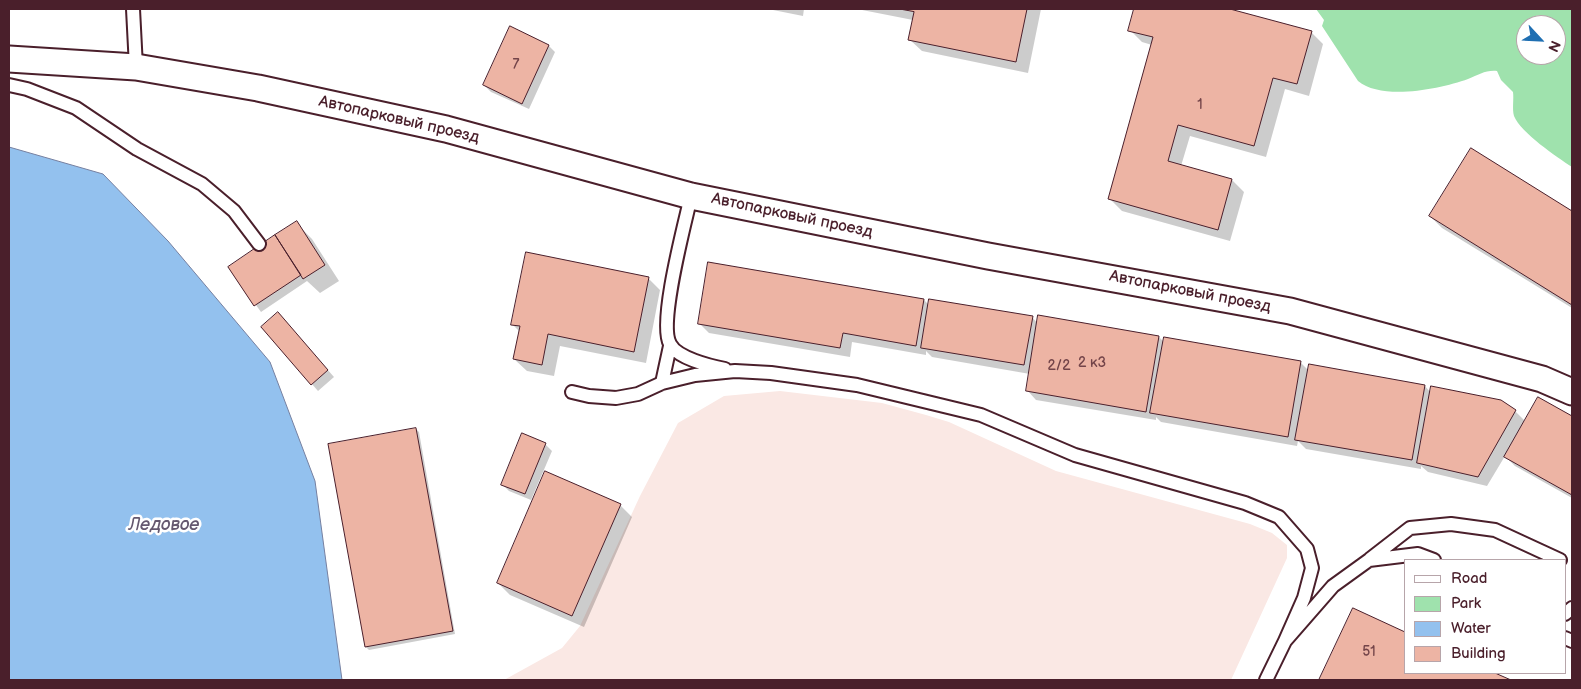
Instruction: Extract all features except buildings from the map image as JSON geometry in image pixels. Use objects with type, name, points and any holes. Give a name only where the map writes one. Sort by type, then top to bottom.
[{"type":"street","name":"Автопарковый проезд","points":[[9,59],[136,67],[258,88],[446,129],[691,196],[988,256],[1290,311],[1542,379],[1572,392]]},
{"type":"lane","points":[[133,9],[136,67]]},
{"type":"lane","points":[[9,85],[27,89],[76,108],[137,149],[202,184],[234,211],[259,244]]},
{"type":"lane","points":[[662,383],[670,346],[666,334],[668,309],[691,196]]},
{"type":"lane","points":[[670,346],[698,362],[735,371]]},
{"type":"lane","points":[[572,392],[589,396],[616,398],[638,394],[662,383],[695,375],[735,371],[821,379],[944,404],[1015,428],[1075,455],[1245,503],[1279,518],[1307,549],[1312,568],[1304,598],[1266,680]]},
{"type":"lane","points":[[1285,641],[1333,586],[1410,528],[1452,524],[1495,530],[1558,559]]},
{"type":"lane","points":[[1369,560],[1418,554],[1431,559]]},
{"type":"shaded area","points":[[780,391],[882,403],[926,415],[949,422],[1056,471],[1250,524],[1272,533],[1287,545],[1287,558],[1231,680],[504,680],[562,648],[580,626],[640,496],[678,423],[724,396]]},
{"type":"green space","points":[[1316,9],[1572,9],[1572,167],[1540,144],[1518,123],[1513,113],[1513,92],[1501,80],[1497,71],[1485,72],[1456,83],[1427,89],[1396,92],[1381,91],[1368,87],[1358,81],[1322,26],[1324,20]]},
{"type":"water","name":"Ледовое","points":[[9,147],[103,174],[168,241],[270,362],[315,481],[342,680],[9,680]]}]
